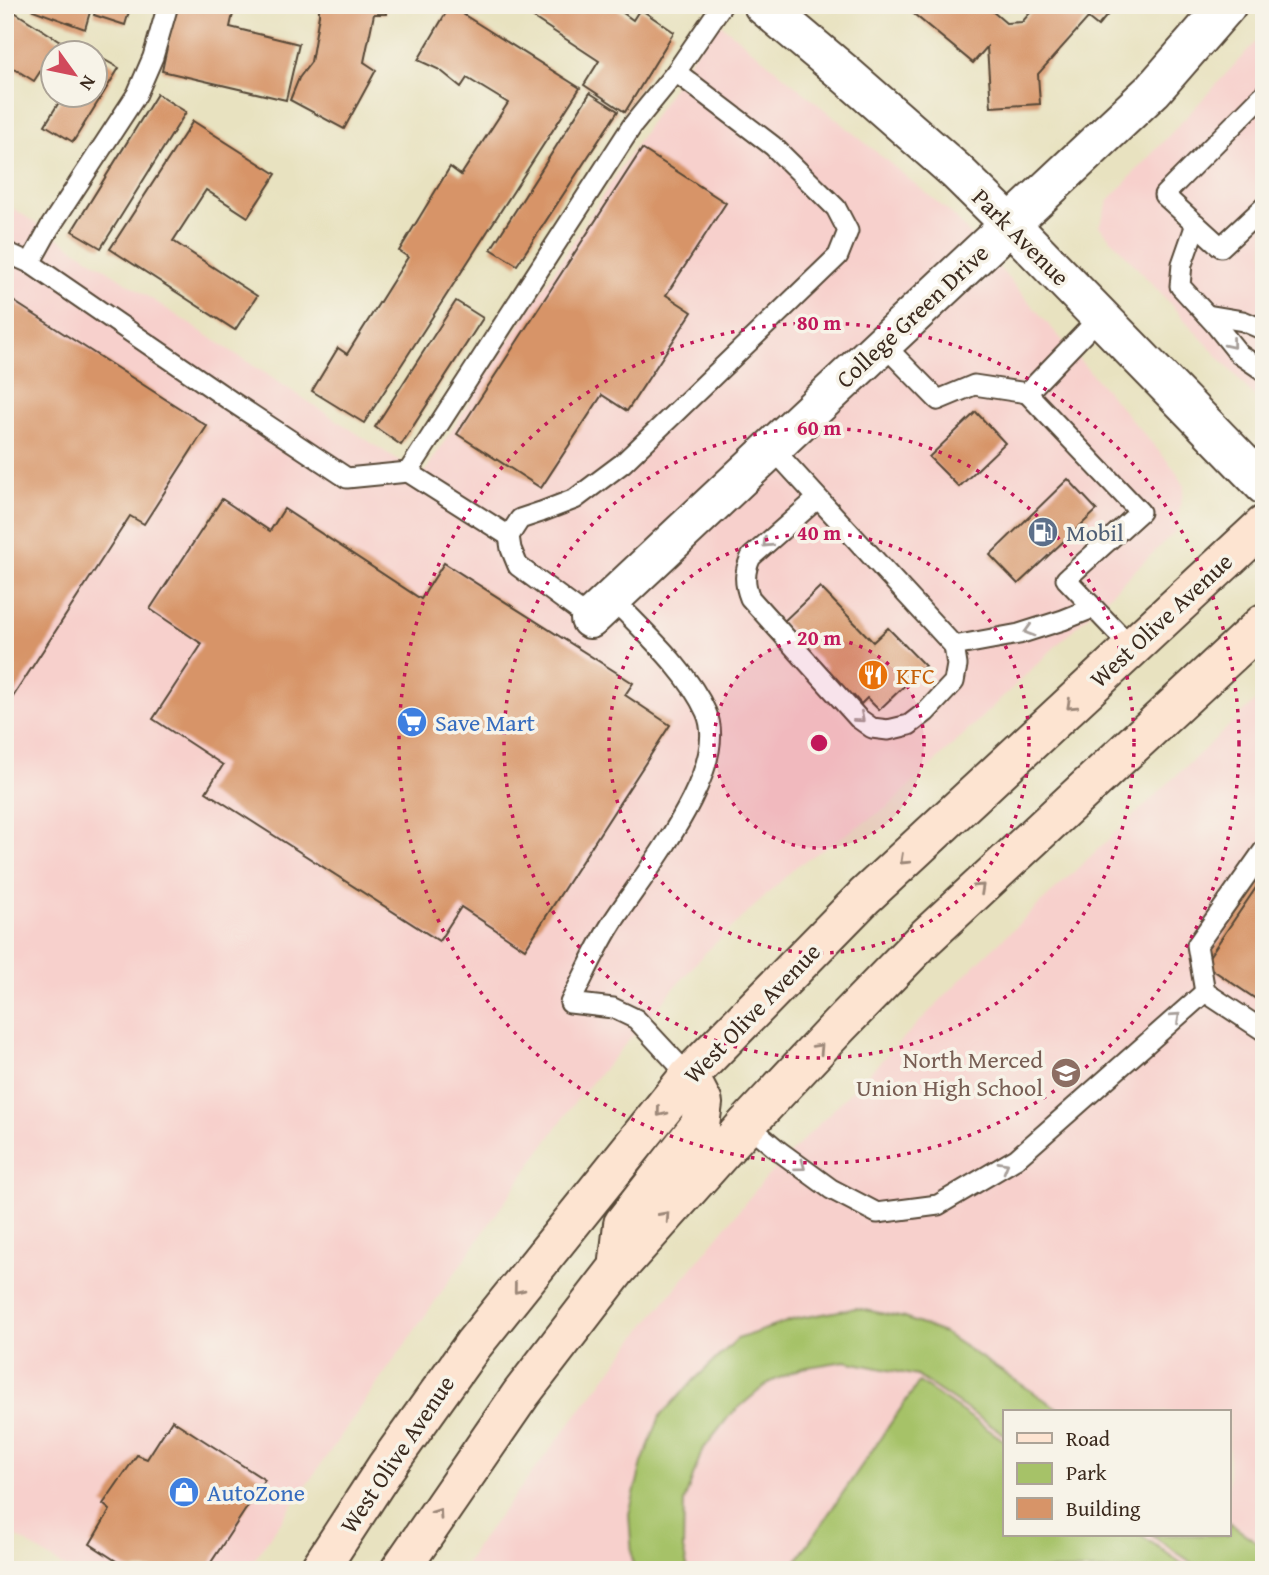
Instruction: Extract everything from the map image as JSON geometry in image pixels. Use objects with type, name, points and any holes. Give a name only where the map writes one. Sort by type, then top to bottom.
[{"type":"main road","name":"West Olive Avenue","points":[[319,1570],[386,1467],[473,1345],[690,1076],[865,896],[1264,525]]},
{"type":"main road","points":[[400,1570],[521,1394],[617,1269],[747,1124],[925,938],[1264,623]]},
{"type":"main road","points":[[617,1269],[623,1224],[699,1125],[703,1103],[690,1076]]},
{"type":"street","name":"Park Avenue","points":[[763,5],[957,172],[1264,485]]},
{"type":"street","name":"College Green Drive","points":[[601,608],[1153,90],[1227,5]]},
{"type":"lane","points":[[30,263],[50,227],[137,94],[153,57],[168,5]]},
{"type":"lane","points":[[408,472],[632,126],[676,72],[722,5]]},
{"type":"lane","points":[[676,72],[773,146],[836,208],[848,231],[838,256],[623,463],[575,499],[520,519],[509,536],[510,549],[518,566],[601,608],[666,657],[691,687],[707,713],[712,730],[704,775],[683,816],[610,927],[570,1003],[613,1008],[636,1019],[690,1076]]},
{"type":"lane","points":[[1264,94],[1164,195],[1221,247],[1264,206]]},
{"type":"lane","points":[[1196,224],[1182,264],[1180,286],[1239,354],[1264,371]]},
{"type":"lane","points":[[5,258],[8,253],[30,263],[347,478],[408,472],[509,536]]},
{"type":"lane","points":[[1207,315],[1242,321],[1264,330]]},
{"type":"lane","points":[[1027,393],[1100,317]]},
{"type":"lane","points":[[883,343],[938,400],[974,385],[1027,393],[1140,512],[1066,579],[1132,648]]},
{"type":"lane","points":[[772,448],[818,498],[954,646],[957,665],[954,681],[926,712],[909,725],[888,730],[872,728],[858,718],[750,598],[745,585],[746,568],[751,557],[818,498]]},
{"type":"lane","points":[[954,646],[1019,634],[1093,608]]},
{"type":"lane","points":[[1264,850],[1197,945],[1205,992],[1264,1031]]},
{"type":"lane","points":[[747,1124],[831,1189],[877,1213],[938,1205],[1016,1159],[1205,992]]},
{"type":"shaded area","points":[[716,20],[954,216],[1177,472],[1184,487],[1175,532],[888,807],[797,866],[705,953],[574,1103],[247,1570],[68,1570],[5,1529],[5,203],[422,476]]},
{"type":"shaded area","points":[[1264,33],[1264,407],[1099,226],[1109,200]]},
{"type":"shaded area","name":"North Merced Union High School","points":[[1264,693],[1264,1570],[462,1570],[477,1545],[643,1328],[762,1182],[976,964]]},
{"type":"green space","points":[[856,1308],[904,1318],[944,1333],[1060,1410],[1003,1410],[1003,1434],[917,1376],[845,1361],[802,1368],[768,1383],[730,1415],[702,1451],[684,1502],[683,1549],[688,1570],[633,1570],[629,1514],[642,1463],[660,1416],[737,1339],[795,1319]]},
{"type":"green space","points":[[919,1382],[1003,1440],[1003,1536],[1142,1536],[1191,1570],[790,1570]]},
{"type":"green space","points":[[1230,1524],[1264,1547],[1264,1570],[1203,1570],[1152,1536],[1230,1536]]},
{"type":"building","points":[[35,5],[92,5],[85,29],[33,10]]},
{"type":"building","points":[[97,5],[131,5],[125,25],[94,15]]},
{"type":"building","points":[[176,5],[235,5],[230,27],[299,44],[286,100],[162,71]]},
{"type":"building","points":[[319,5],[386,5],[386,14],[374,14],[364,62],[376,70],[344,129],[290,100],[299,78],[311,62]]},
{"type":"building","points":[[514,5],[612,5],[633,20],[640,9],[674,32],[625,112],[584,85],[599,61]]},
{"type":"building","points":[[903,5],[985,5],[1006,23],[1022,22],[1037,5],[1116,5],[1098,26],[1088,18],[1038,74],[1040,104],[991,107],[987,47],[973,63]]},
{"type":"building","points":[[5,6],[55,38],[38,38],[38,75],[34,81],[5,63]]},
{"type":"building","points":[[450,6],[580,88],[364,423],[312,391],[338,348],[347,354],[408,257],[399,251],[450,167],[461,175],[508,103],[467,78],[461,87],[440,70],[418,60]]},
{"type":"building","points":[[108,62],[119,68],[108,86]]},
{"type":"building","points":[[590,93],[618,111],[517,265],[491,249]]},
{"type":"building","points":[[157,94],[186,112],[101,248],[72,231]]},
{"type":"building","points":[[55,108],[94,108],[73,142],[45,125]]},
{"type":"building","points":[[193,121],[276,174],[248,217],[206,190],[173,241],[257,296],[235,330],[110,249]]},
{"type":"building","points":[[642,149],[726,203],[666,295],[692,312],[627,411],[602,395],[541,488],[457,434]]},
{"type":"building","points":[[7,297],[207,426],[144,524],[130,516],[5,709],[5,299]]},
{"type":"building","points":[[456,301],[483,318],[401,445],[375,427]]},
{"type":"building","points":[[976,412],[1005,443],[959,487],[929,457]]},
{"type":"building","name":"Mobil","points":[[1068,479],[1097,510],[1018,584],[990,555]]},
{"type":"building","name":"Save Mart","points":[[222,499],[270,531],[284,509],[421,599],[444,563],[633,683],[625,695],[670,725],[525,949],[461,907],[439,941],[206,792],[223,765],[153,719],[202,644],[150,609]]},
{"type":"building","points":[[820,587],[873,642],[888,628],[925,666],[879,710],[867,698],[861,704],[854,696],[849,701],[822,673],[827,668],[783,622]]},
{"type":"building","points":[[1264,876],[1264,987],[1256,999],[1204,964]]},
{"type":"building","name":"AutoZone","points":[[172,1420],[265,1480],[206,1570],[130,1570],[90,1544],[110,1510],[103,1504],[137,1455],[147,1459]]},
{"type":"place","name":"Mobil","points":[[1043,532]]},
{"type":"place","name":"KFC","points":[[873,675]]},
{"type":"place","name":"Save Mart","points":[[412,722]]},
{"type":"place","name":"North Merced Union High School","points":[[1066,1073]]},
{"type":"place","name":"AutoZone","points":[[184,1492]]}]
